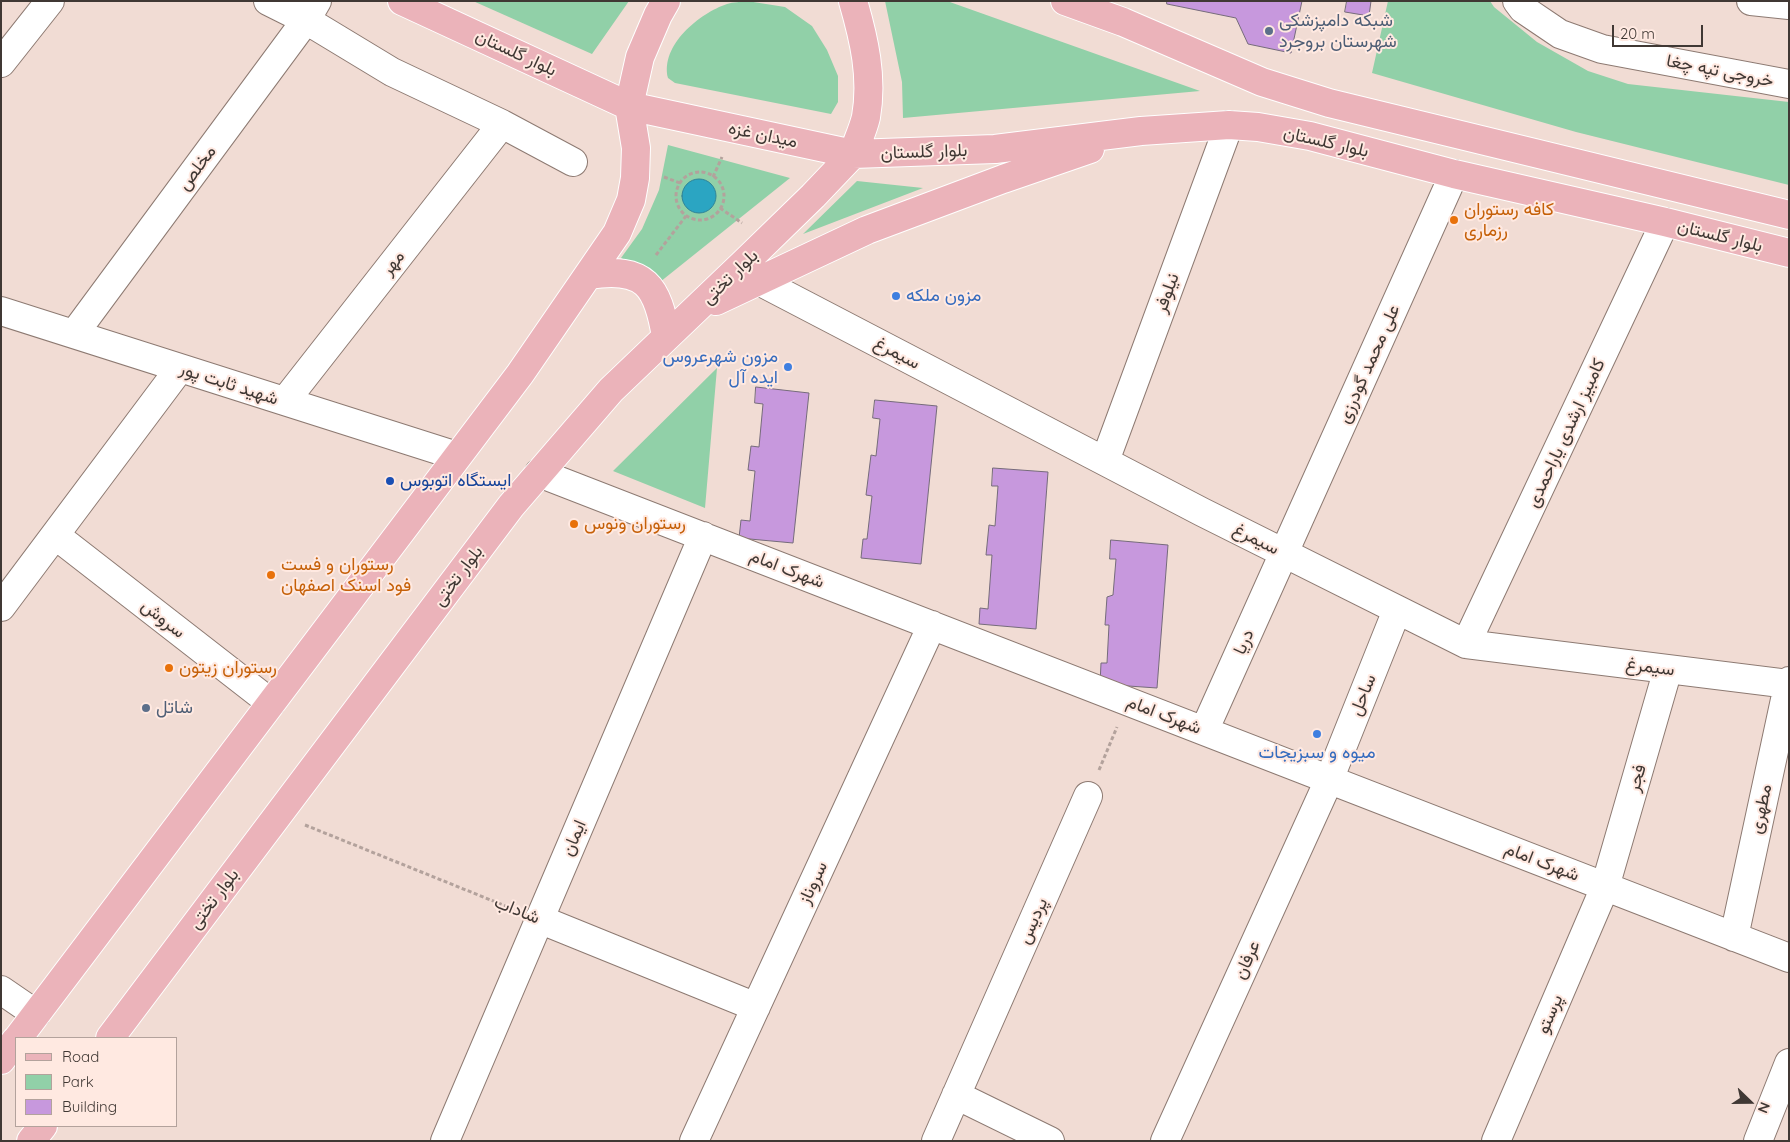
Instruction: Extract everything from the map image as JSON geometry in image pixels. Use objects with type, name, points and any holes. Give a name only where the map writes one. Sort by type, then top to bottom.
[{"type":"main road","name":"بلوار گلستان","points":[[402,1],[629,106]]},
{"type":"main road","points":[[19,1037],[520,374],[617,233],[631,200],[636,164],[636,148],[629,106],[640,57],[666,1]]},
{"type":"main road","points":[[853,1],[865,45],[868,77],[866,118],[853,154]]},
{"type":"main road","name":"بلوار گلستان","points":[[1065,1],[1122,22],[1262,82],[1329,103],[1789,215]]},
{"type":"main road","name":"میدان غزه","points":[[629,106],[853,154]]},
{"type":"main road","name":"بلوار گلستان","points":[[853,154],[995,149],[1141,131],[1229,125],[1258,127],[1310,136],[1454,174],[1665,222],[1789,254]]},
{"type":"main road","points":[[692,313],[867,230],[1003,179],[1141,131]]},
{"type":"main road","name":"بلوار تختی","points":[[111,1037],[510,506],[611,390],[813,196],[853,154]]},
{"type":"main road","points":[[589,275],[616,272],[638,278],[649,286],[656,296],[662,312],[666,337]]},
{"type":"main road","points":[[1,1060],[15,1042]]},
{"type":"street","points":[[1,63],[50,1]]},
{"type":"street","points":[[268,1],[312,11],[392,72],[502,124],[573,162]]},
{"type":"street","name":"خروجی تپه چغا","points":[[1517,1],[1523,9],[1560,34],[1602,49],[1789,84]]},
{"type":"street","points":[[1751,1],[1789,5]]},
{"type":"street","name":"مخلص","points":[[74,334],[312,11]]},
{"type":"street","name":"مهر","points":[[285,401],[502,124]]},
{"type":"street","name":"نیلوفر","points":[[1104,461],[1229,125]]},
{"type":"street","name":"علی محمد گودرزی","points":[[1284,553],[1454,174]]},
{"type":"street","name":"کامبیز ارشدی یاراحمدی","points":[[1466,644],[1665,222]]},
{"type":"street","name":"سیمرغ","points":[[759,281],[1104,461],[1466,644],[1789,682]]},
{"type":"street","name":"شهید ثابت پور","points":[[1,311],[458,456]]},
{"type":"street","points":[[1,606],[180,368]]},
{"type":"street","name":"شهرک امام","points":[[539,472],[1789,958]]},
{"type":"street","name":"سروش","points":[[55,535],[271,704]]},
{"type":"street","name":"ایمان","points":[[445,1141],[703,536]]},
{"type":"street","name":"دریا","points":[[1204,731],[1284,553]]},
{"type":"street","name":"ساحل","points":[[1329,780],[1397,610]]},
{"type":"street","name":"سروناز","points":[[694,1141],[932,625]]},
{"type":"street","name":"فجر","points":[[1605,887],[1668,669]]},
{"type":"street","name":"مطهری","points":[[1734,937],[1789,682]]},
{"type":"street","name":"عرفان","points":[[1165,1141],[1329,780]]},
{"type":"street","name":"پردیس","points":[[936,1141],[1088,796]]},
{"type":"street","name":"پرستو","points":[[1496,1141],[1605,887]]},
{"type":"street","name":"شاداب","points":[[539,919],[756,1007]]},
{"type":"street","points":[[1,990],[36,1014]]},
{"type":"street","points":[[1758,1141],[1789,1063]]},
{"type":"street","points":[[956,1095],[1050,1141]]},
{"type":"path","points":[[695,172],[702,172],[716,178],[721,185],[723,200],[716,214],[701,220],[686,216],[680,210],[676,195],[682,180],[695,172]]},
{"type":"path","points":[[638,278],[686,216]]},
{"type":"path","points":[[1088,796],[1128,701]]},
{"type":"path","name":"شاداب","points":[[278,814],[539,919]]},
{"type":"green space","points":[[473,1],[629,1],[592,54]]},
{"type":"green space","points":[[747,1],[785,7],[812,26],[827,50],[838,76],[838,102],[831,114],[675,83],[668,78],[667,66],[670,54],[684,32],[716,8],[729,3]]},
{"type":"green space","points":[[885,1],[947,1],[1200,91],[903,118],[902,82]]},
{"type":"green space","points":[[1388,1],[1490,1],[1494,7],[1537,42],[1588,71],[1628,84],[1789,102],[1789,185],[1576,132],[1372,73]]},
{"type":"green space","points":[[668,145],[790,178],[655,286],[643,269],[621,258],[642,229],[659,190]]},
{"type":"green space","points":[[857,181],[923,188],[803,234]]},
{"type":"green space","points":[[717,368],[705,508],[613,471]]},
{"type":"water","points":[[699,179],[711,184],[716,196],[711,208],[699,213],[687,208],[682,196],[687,184]]},
{"type":"building","name":"شبکه دامپزشکی شهرستان بروجرد","points":[[1167,1],[1302,1],[1291,53],[1248,44],[1236,18],[1167,4]]},
{"type":"building","points":[[1347,1],[1371,1],[1369,16],[1345,12]]},
{"type":"building","points":[[756,387],[809,393],[793,543],[739,538],[741,520],[750,521],[755,471],[748,470],[751,446],[759,447],[763,404],[755,403]]},
{"type":"building","points":[[875,400],[937,406],[921,564],[861,558],[863,539],[867,539],[872,496],[866,495],[871,455],[876,456],[880,419],[873,418]]},
{"type":"building","points":[[993,468],[1048,472],[1036,629],[979,624],[980,608],[988,609],[992,555],[986,555],[989,525],[995,526],[998,486],[992,486]]},
{"type":"building","points":[[1111,540],[1168,545],[1157,688],[1100,684],[1101,663],[1107,663],[1109,625],[1105,625],[1107,597],[1113,595],[1116,559],[1110,559]]},
{"type":"place","name":"شبکه دامپزشکی شهرستان بروجرد","points":[[1269,31]]},
{"type":"place","name":"کافه رستوران رزماری","points":[[1454,220]]},
{"type":"place","name":"مزون ملکه","points":[[896,296]]},
{"type":"place","name":"مزون شهرعروس ایده آل","points":[[788,367]]},
{"type":"place","name":"ایستگاه اتوبوس","points":[[390,481]]},
{"type":"place","name":"رستوران ونوس","points":[[574,524]]},
{"type":"place","name":"رستوران و فست فود اسنک اصفهان","points":[[271,575]]},
{"type":"place","name":"رستوران زیتون","points":[[169,668]]},
{"type":"place","name":"شاتل","points":[[146,708]]},
{"type":"place","name":"میوه و سبزیجات","points":[[1317,734]]}]
